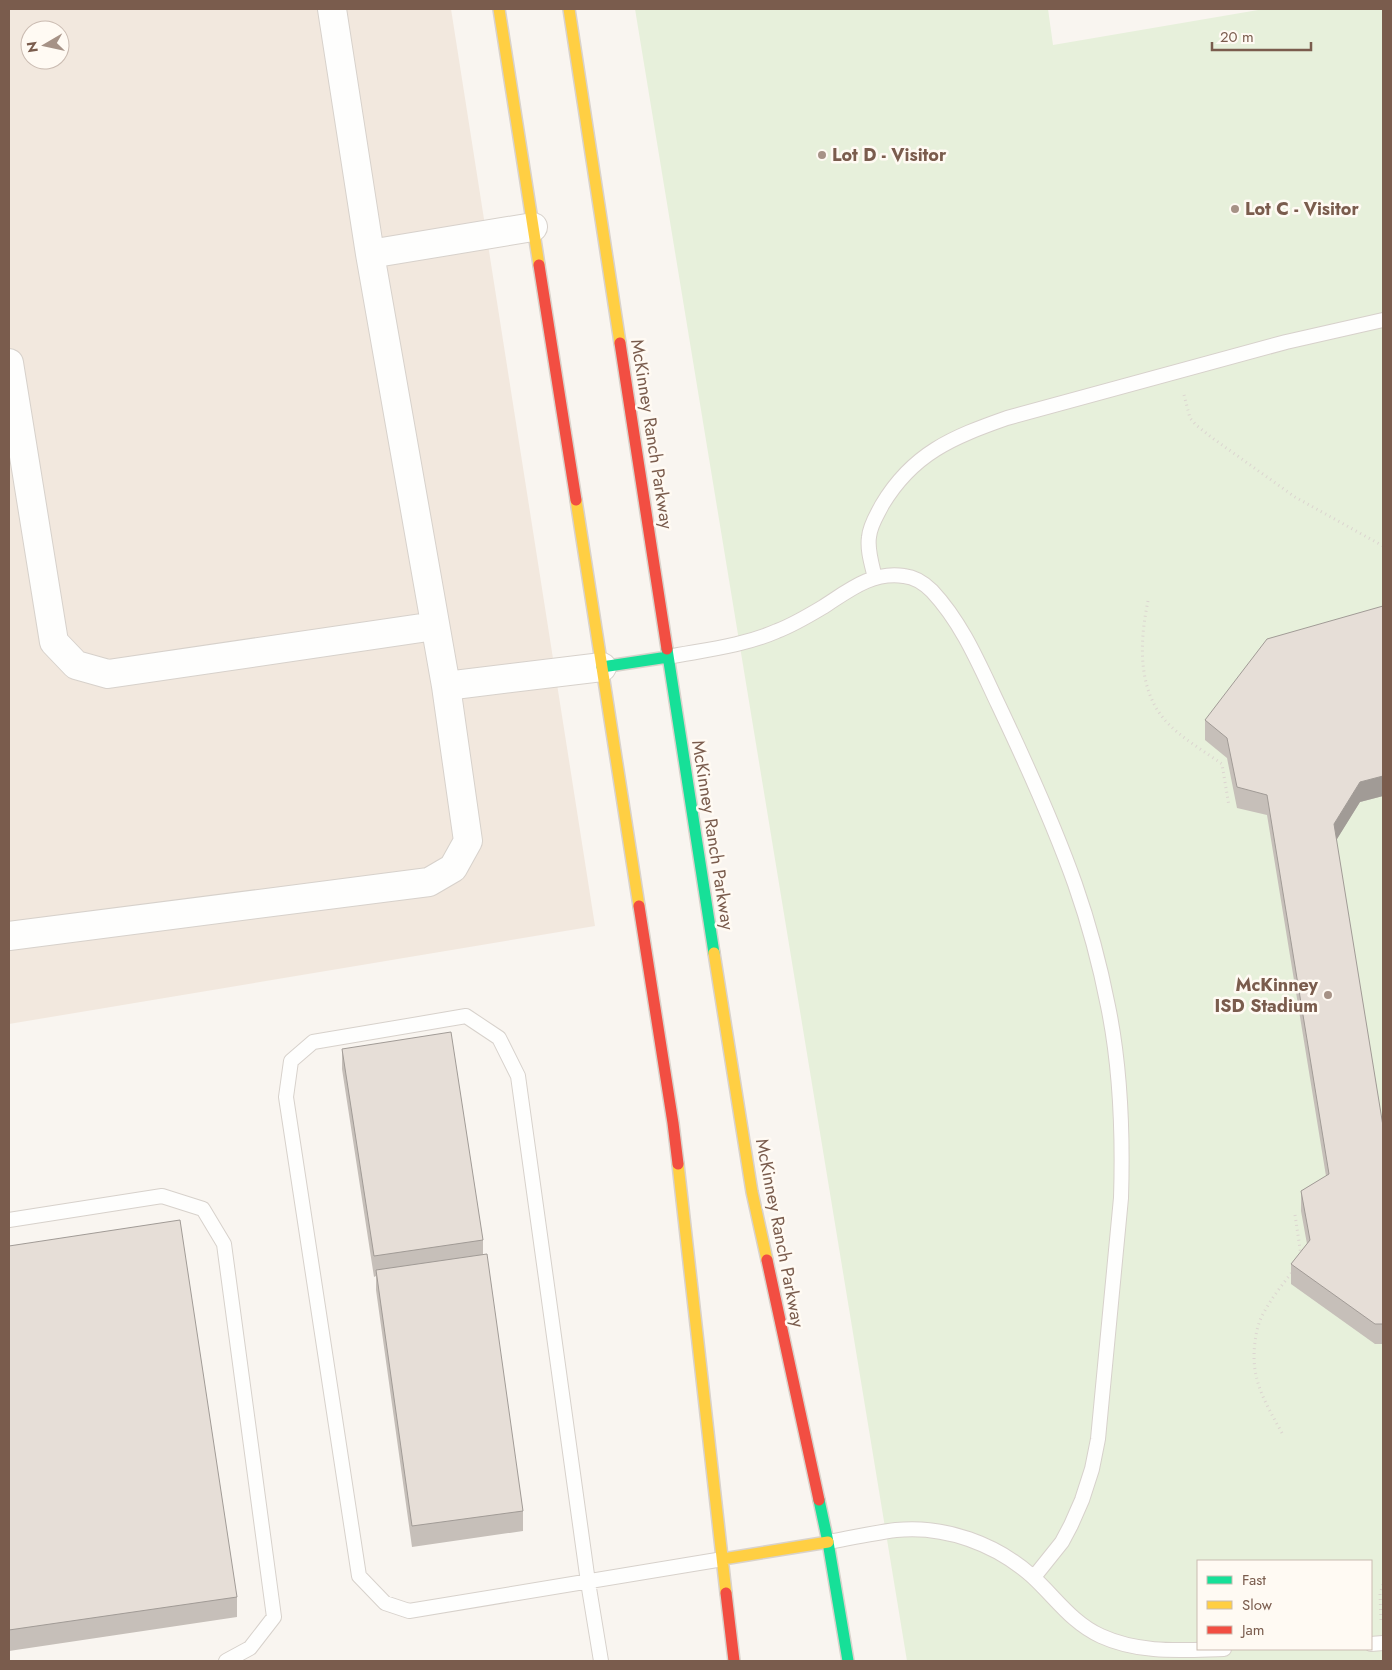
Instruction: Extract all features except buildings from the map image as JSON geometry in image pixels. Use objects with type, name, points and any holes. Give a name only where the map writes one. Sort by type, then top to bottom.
[{"type":"main road","points":[[499,9],[674,1123],[734,1661]]},
{"type":"main road","name":"McKinney Ranch Parkway","points":[[569,9],[752,1192],[828,1542],[848,1661]]},
{"type":"main road","points":[[602,667],[668,657]]},
{"type":"main road","points":[[723,1559],[828,1542]]},
{"type":"street","points":[[9,936],[429,882],[453,868],[468,841],[446,686],[370,254],[332,9]]},
{"type":"street","points":[[370,254],[533,228]]},
{"type":"street","points":[[9,363],[54,642],[76,665],[108,674],[436,626]]},
{"type":"street","points":[[446,686],[602,667]]},
{"type":"lane","points":[[875,578],[869,551],[868,538],[870,529],[891,490],[925,455],[944,443],[973,429],[1177,371],[1286,342],[1383,320]]},
{"type":"lane","points":[[668,657],[730,645],[777,632],[860,584],[875,578],[892,575],[914,578],[925,584],[932,591],[966,638],[1030,772],[1055,831],[1088,924],[1109,1007],[1119,1087],[1122,1160],[1098,1439],[1092,1469],[1071,1525],[1062,1542],[1034,1578]]},
{"type":"lane","points":[[601,1661],[588,1582],[518,1076],[499,1038],[466,1016],[313,1042],[291,1060],[286,1097],[359,1576],[385,1603],[409,1611],[588,1582],[723,1559]]},
{"type":"lane","points":[[9,1220],[162,1196],[203,1210],[224,1244],[274,1617],[250,1648],[226,1661]]},
{"type":"lane","points":[[828,1542],[897,1530],[932,1531],[974,1540],[1014,1561],[1034,1578],[1080,1624],[1099,1635],[1121,1644],[1172,1651],[1198,1650]]},
{"type":"path","points":[[1177,371],[1190,418],[1196,425],[1240,459],[1296,497],[1383,546]]},
{"type":"path","points":[[1148,601],[1144,620],[1142,654],[1147,686],[1164,719],[1173,728],[1222,764],[1229,806]]},
{"type":"path","points":[[1295,1215],[1301,1260]]},
{"type":"path","points":[[1282,1433],[1265,1402],[1256,1380],[1254,1349],[1256,1332],[1261,1317],[1270,1301],[1296,1266]]},
{"type":"path","points":[[1378,1643],[1380,1594],[1383,1584]]},
{"type":"shaded area","points":[[9,9],[451,9],[595,926],[9,1024]]},
{"type":"green space","points":[[635,9],[1048,9],[1053,45],[1264,9],[1383,9],[1383,1661],[907,1661]]},
{"type":"traffic: fast","points":[[667,649],[714,953]]},
{"type":"traffic: fast","points":[[602,667],[668,657]]},
{"type":"traffic: fast","points":[[819,1500],[848,1661]]},
{"type":"traffic: slow","points":[[499,9],[539,265]]},
{"type":"traffic: slow","points":[[569,9],[620,343]]},
{"type":"traffic: slow","points":[[576,500],[639,906]]},
{"type":"traffic: slow","points":[[714,953],[752,1192],[767,1260]]},
{"type":"traffic: slow","points":[[678,1164],[726,1593]]},
{"type":"traffic: slow","points":[[723,1559],[828,1542]]},
{"type":"traffic: jam","points":[[539,265],[576,500]]},
{"type":"traffic: jam","points":[[620,343],[667,649]]},
{"type":"traffic: jam","points":[[639,906],[678,1164]]},
{"type":"traffic: jam","points":[[767,1260],[819,1500]]},
{"type":"traffic: jam","points":[[726,1593],[734,1661]]},
{"type":"place","name":"Lot D - Visitor","points":[[822,155]]},
{"type":"place","name":"Lot C - Visitor","points":[[1235,209]]},
{"type":"place","name":"McKinney ISD Stadium","points":[[1328,995]]}]
